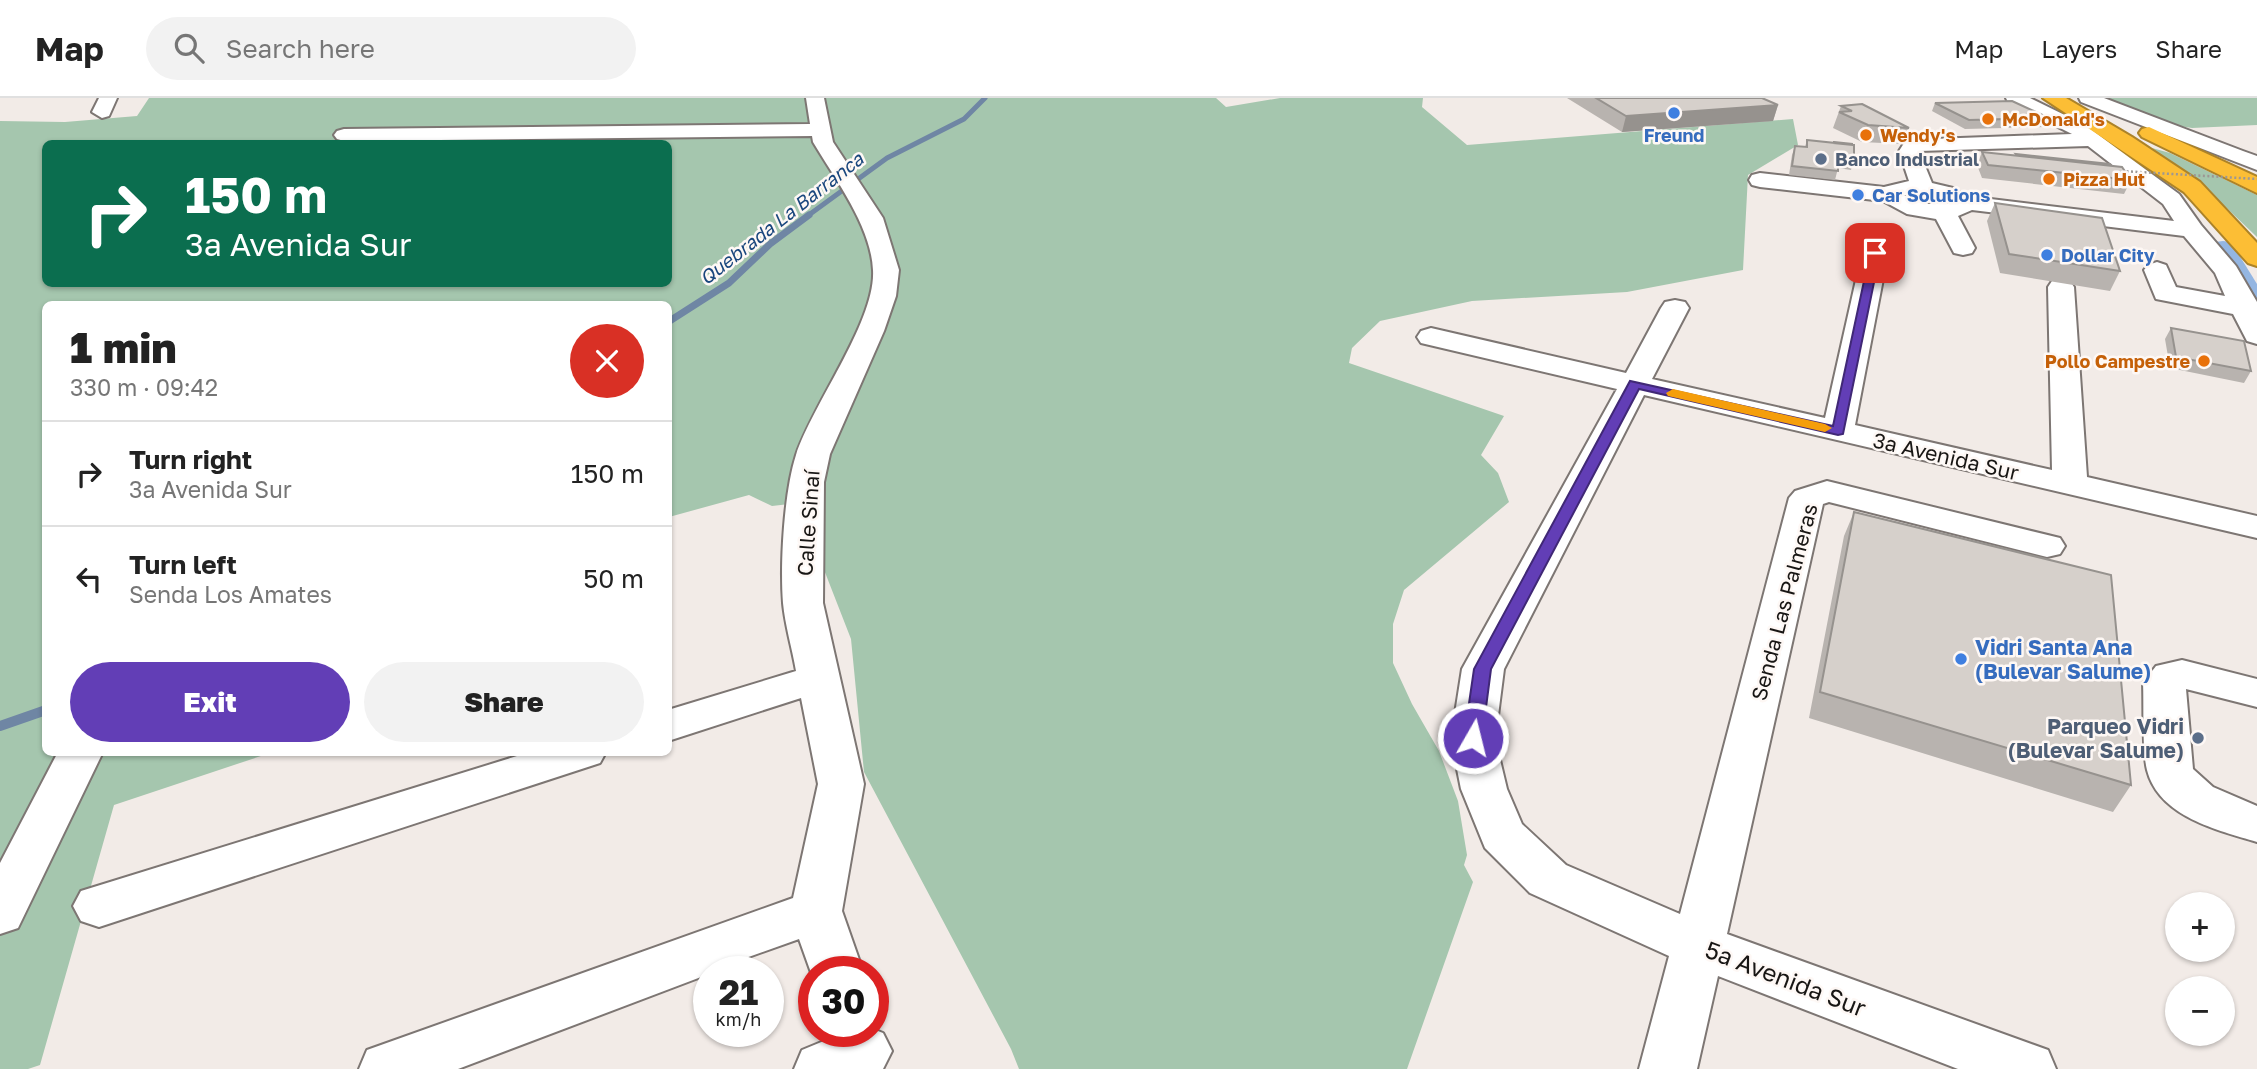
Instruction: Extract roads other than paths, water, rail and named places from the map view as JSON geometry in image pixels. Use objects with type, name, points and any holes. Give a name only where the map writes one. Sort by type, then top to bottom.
[{"type":"highway","points":[[2052,98],[2122,158],[2192,187],[2224,219],[2250,251]]},
{"type":"highway","points":[[2071,98],[2162,139],[2257,188]]},
{"type":"highway","points":[[2122,158],[2145,143],[2257,188]]},
{"type":"street","name":"Calle Sinaí","points":[[815,98],[823,142],[871,218],[886,270],[883,296],[870,331],[813,454],[807,482],[803,603],[841,784],[816,911],[831,956]]},
{"type":"street","points":[[2016,98],[2043,98]]},
{"type":"street","points":[[2016,98],[2122,158],[2171,199],[2227,271],[2251,309],[2257,335]]},
{"type":"street","points":[[2088,98],[2146,124],[2193,138],[2257,164]]},
{"type":"street","points":[[344,135],[820,130]]},
{"type":"street","points":[[2162,139],[2241,137]]},
{"type":"street","points":[[2010,146],[2094,140]]},
{"type":"street","points":[[2010,146],[2122,158]]},
{"type":"street","points":[[1911,156],[2004,155],[2010,146]]},
{"type":"street","points":[[1911,156],[1946,164]]},
{"type":"street","points":[[1911,156],[1923,189]]},
{"type":"street","points":[[1760,180],[1890,195],[1908,206],[1957,198],[2058,205],[2128,205],[2121,196]]},
{"type":"street","points":[[1890,195],[1897,190],[1923,189],[1957,198]]},
{"type":"street","points":[[1957,198],[1963,248]]},
{"type":"street","points":[[2058,205],[2129,223],[2191,227],[2224,219]]},
{"type":"street","points":[[2129,223],[2134,230],[2150,238],[2165,293],[2251,309]]},
{"type":"street","points":[[2191,227],[2250,251]]},
{"type":"street","points":[[1838,431],[1875,253]]},
{"type":"street","points":[[2061,287],[2070,484]]},
{"type":"street","name":"5a Avenida Sur","points":[[1675,308],[1483,669],[1473,738],[1484,789],[1502,835],[1548,879],[1697,945],[2027,1069]]},
{"type":"street","name":"3a Avenida Sur","points":[[1431,337],[2257,527]]},
{"type":"street","name":"Senda Las Palmeras","points":[[1697,945],[1807,498],[1827,491],[2047,546]]},
{"type":"street","points":[[2257,693],[2182,674],[2171,676],[2164,683],[2170,771],[2177,784],[2191,797],[2211,809],[2257,824]]},
{"type":"street","points":[[672,725],[819,678]]},
{"type":"street","points":[[0,913],[79,756]]},
{"type":"street","points":[[99,906],[571,756]]},
{"type":"street","points":[[388,1069],[816,911]]},
{"type":"street","points":[[1668,1069],[1697,945]]},
{"type":"waterway","name":"Quebrada La Barranca","points":[[806,217],[887,158],[964,119],[985,98]]},
{"type":"waterway","name":"Quebrada La Barranca","points":[[672,319],[729,283],[770,244],[809,215]]},
{"type":"waterway","points":[[2223,247],[2257,302]]},
{"type":"waterway","name":"Quebrada La Barranca","points":[[0,726],[42,711]]},
{"type":"place","name":"Freund","points":[[1674,113]]},
{"type":"place","name":"McDonald's","points":[[1988,119]]},
{"type":"place","name":"Wendy's","points":[[1866,135]]},
{"type":"place","name":"Banco Industrial","points":[[1821,159]]},
{"type":"place","name":"Pizza Hut","points":[[2049,179]]},
{"type":"place","name":"Car Solutions","points":[[1858,195]]},
{"type":"place","name":"Dollar City","points":[[2047,255]]},
{"type":"place","name":"Pollo Campestre","points":[[2204,361]]},
{"type":"place","name":"Vidri Santa Ana (Bulevar Salume)","points":[[1961,659]]},
{"type":"place","name":"Parqueo Vidri (Bulevar Salume)","points":[[2198,738]]}]
